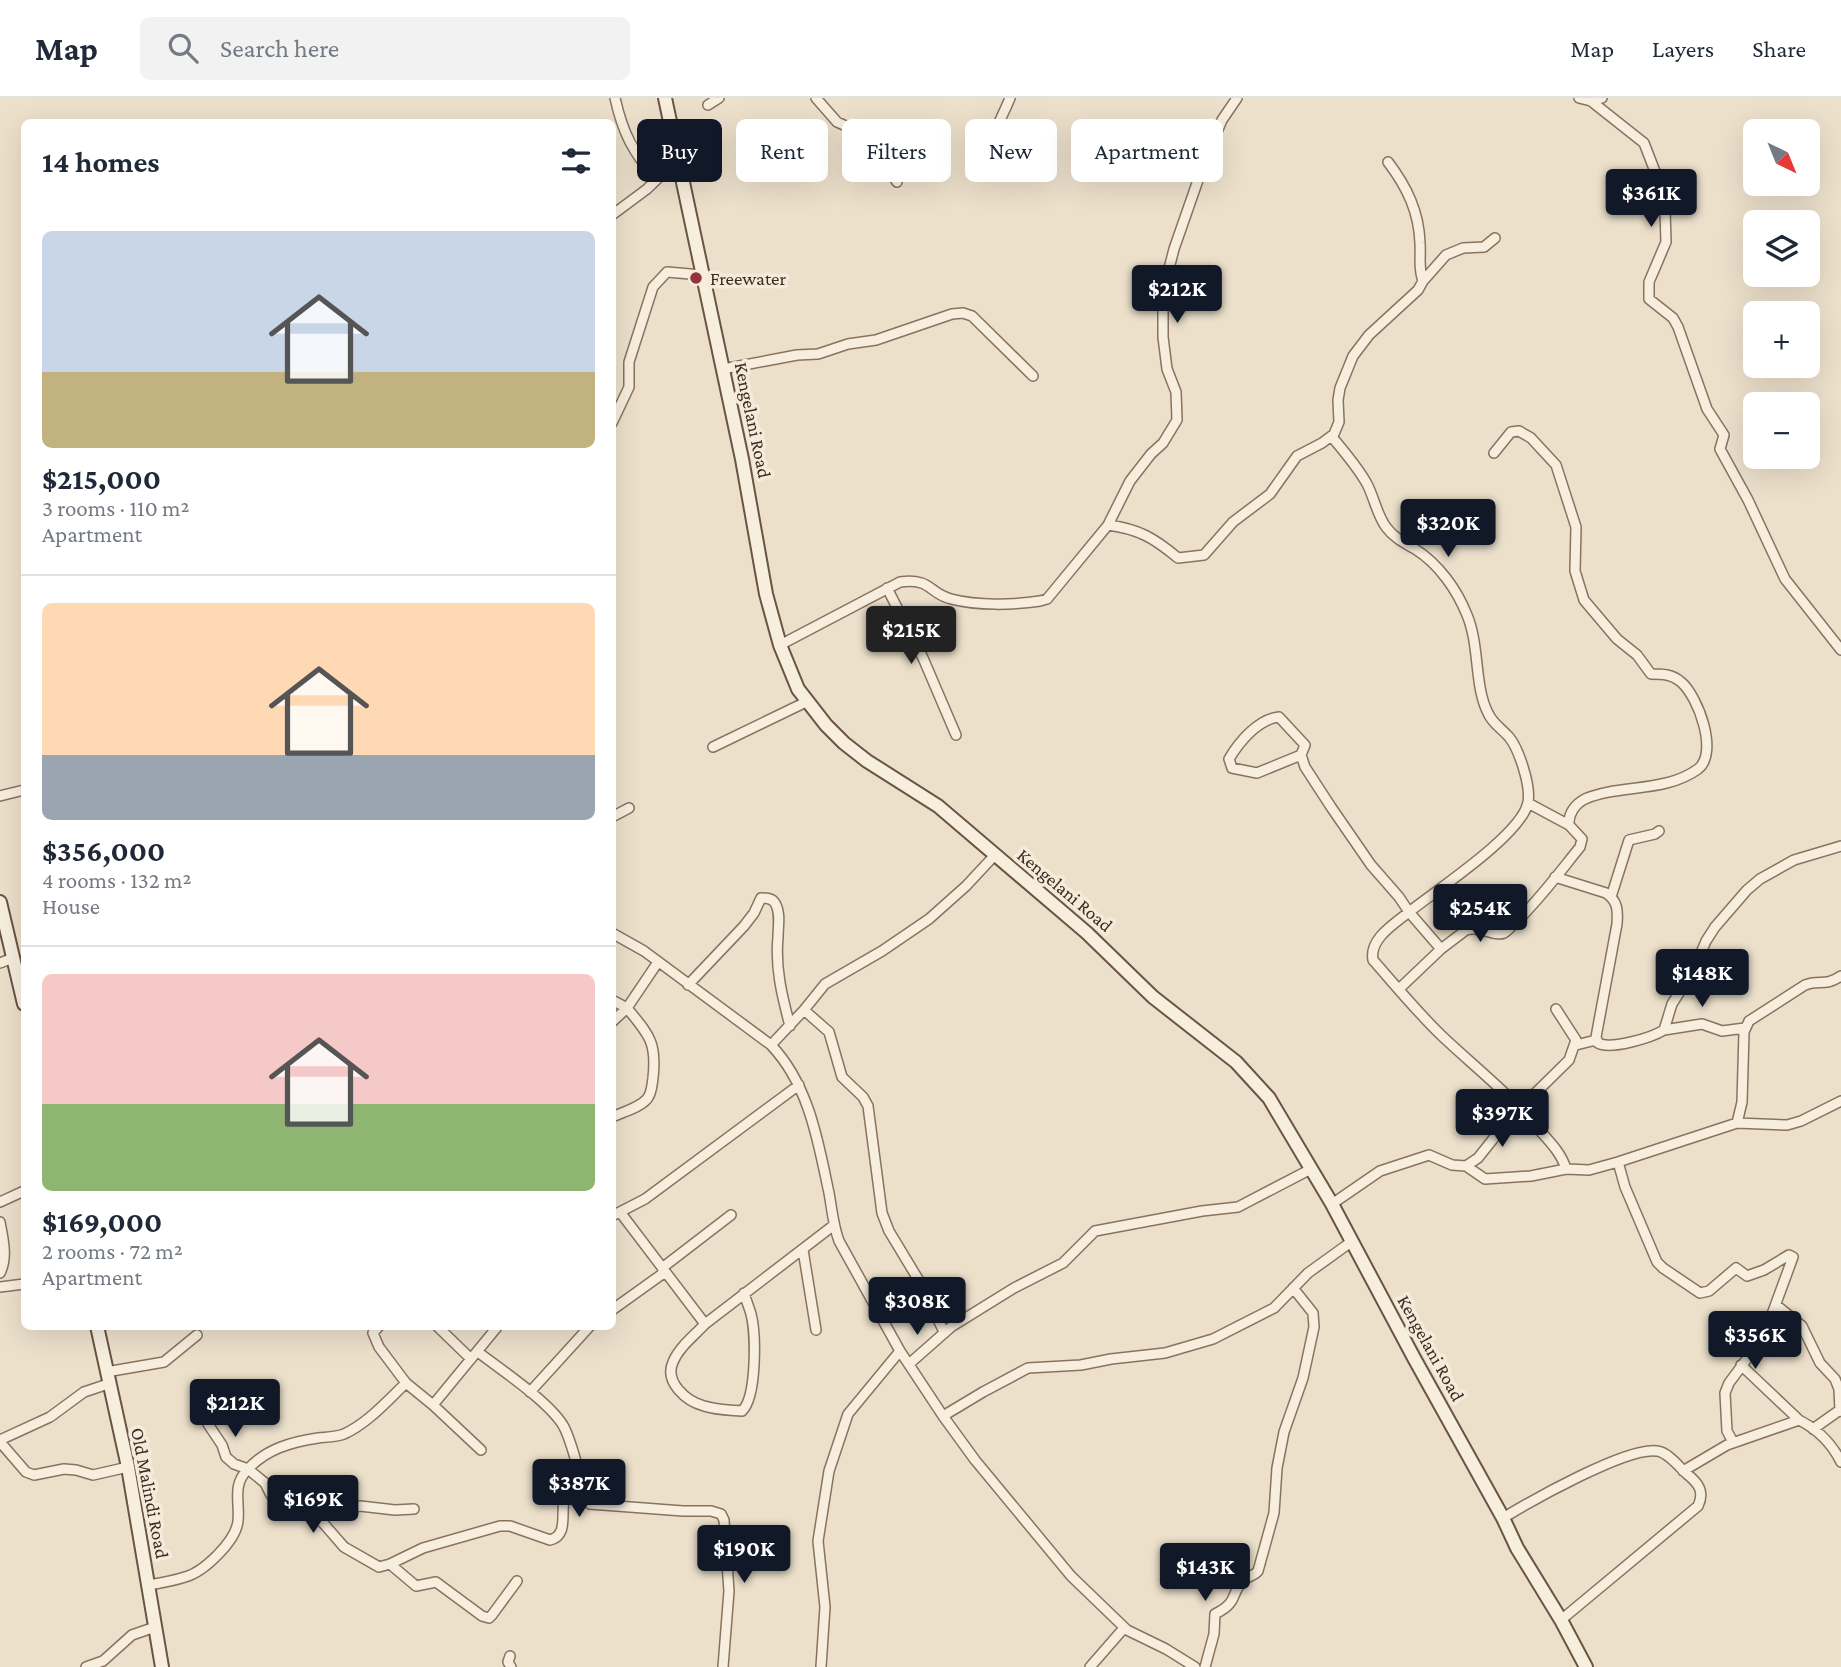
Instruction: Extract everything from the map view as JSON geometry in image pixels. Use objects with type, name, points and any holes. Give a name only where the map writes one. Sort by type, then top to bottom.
[{"type":"main road","name":"Kengelani Road","points":[[665,98],[669,119]]},
{"type":"main road","name":"Kengelani Road","points":[[683,182],[742,459],[766,594],[788,668],[806,702],[853,750],[927,798],[1087,933],[1146,990],[1249,1074],[1269,1098],[1332,1204],[1517,1548],[1586,1667]]},
{"type":"main road","points":[[0,902],[21,991]]},
{"type":"main road","name":"Old Malindi Road","points":[[98,1330],[128,1467],[162,1667]]},
{"type":"street","points":[[615,98],[627,139],[637,157]]},
{"type":"street","points":[[708,105],[719,98]]},
{"type":"street","points":[[816,98],[837,122],[842,124]]},
{"type":"street","points":[[1002,119],[1010,98]]},
{"type":"street","points":[[780,645],[901,582],[926,584],[956,600],[1028,603],[1047,599],[1108,525],[1130,481],[1163,443],[1177,420],[1176,393],[1170,380],[1163,338],[1163,292],[1174,249],[1204,163],[1222,121],[1237,98]]},
{"type":"street","points":[[1579,98],[1591,101],[1644,143],[1665,210],[1666,242],[1649,282],[1648,299],[1673,318],[1678,327],[1707,410],[1724,435],[1720,449],[1748,500],[1785,579],[1841,650]]},
{"type":"street","points":[[1591,101],[1602,98]]},
{"type":"street","points":[[1388,162],[1405,186],[1413,207],[1420,240],[1419,271],[1423,281]]},
{"type":"street","points":[[616,212],[652,182]]},
{"type":"street","points":[[1108,525],[1143,533],[1178,558],[1204,555],[1233,522],[1270,494],[1297,456],[1332,437],[1339,422],[1340,388],[1353,356],[1369,335],[1418,290],[1446,255],[1463,248],[1483,247],[1495,238]]},
{"type":"street","points":[[616,414],[628,387],[629,362],[655,283],[667,272],[702,275]]},
{"type":"street","points":[[723,369],[777,358],[818,354],[848,344],[883,339],[942,317],[963,313],[972,316],[1033,376]]},
{"type":"street","points":[[1494,453],[1511,432],[1519,431],[1531,438],[1556,465],[1576,527],[1575,571],[1584,600],[1617,639],[1637,655],[1651,674],[1666,674],[1680,681],[1695,704],[1705,733],[1707,755],[1700,767],[1684,776],[1652,786],[1584,800],[1571,812],[1569,825]]},
{"type":"street","points":[[1332,437],[1367,484],[1386,527],[1403,544],[1416,550],[1444,575],[1457,595],[1474,635],[1481,691],[1488,714],[1510,738],[1518,753],[1526,780],[1528,803],[1517,823],[1499,843],[1409,912],[1375,943],[1372,948],[1373,960],[1441,1036],[1522,1107],[1558,1152],[1566,1169]]},
{"type":"street","points":[[887,588],[923,658],[956,735]]},
{"type":"street","points":[[713,747],[806,702]]},
{"type":"street","points":[[1301,755],[1254,774],[1233,768],[1229,760],[1251,732],[1268,719],[1277,716],[1305,745],[1301,755],[1305,767],[1371,865],[1441,949]]},
{"type":"street","points":[[0,796],[21,791]]},
{"type":"street","points":[[1399,989],[1441,949],[1470,928],[1498,934],[1506,931],[1539,900],[1582,842],[1569,825],[1528,803]]},
{"type":"street","points":[[616,815],[629,808]]},
{"type":"street","points":[[1611,897],[1629,840],[1660,831]]},
{"type":"street","points":[[1664,1030],[1672,1004],[1694,969],[1706,941],[1747,890],[1760,879],[1794,860],[1841,846]]},
{"type":"street","points":[[771,1045],[831,979],[882,951],[929,919],[994,856]]},
{"type":"street","points":[[1555,877],[1611,897],[1618,908],[1596,1040]]},
{"type":"street","points":[[688,985],[744,926],[761,898],[771,900],[776,904],[779,915],[776,952],[779,983],[790,1026]]},
{"type":"street","points":[[616,936],[658,962],[771,1045],[789,1065],[819,1142],[839,1241],[900,1351],[943,1416],[975,1460],[1071,1576],[1124,1628],[1195,1667]]},
{"type":"street","points":[[0,963],[13,958]]},
{"type":"street","points":[[616,1018],[626,1009],[658,962]]},
{"type":"street","points":[[1737,1123],[1742,1102],[1745,1028],[1749,1021],[1805,985],[1812,982],[1830,983],[1841,976]]},
{"type":"street","points":[[616,1003],[626,1009],[645,1030],[654,1047],[652,1084],[647,1099],[616,1115]]},
{"type":"street","points":[[1466,1166],[1484,1151],[1488,1143],[1569,1060],[1576,1045],[1573,1034],[1556,1009]]},
{"type":"street","points":[[804,1010],[829,1032],[842,1077],[863,1097],[868,1106],[882,1213],[889,1231],[921,1284],[944,1332]]},
{"type":"street","points":[[1576,1045],[1596,1040],[1605,1046],[1644,1038],[1664,1030],[1702,1024],[1722,1031],[1745,1028]]},
{"type":"street","points":[[705,1324],[616,1214],[645,1199],[799,1085]]},
{"type":"street","points":[[1332,1204],[1380,1171],[1429,1155],[1452,1165],[1466,1166],[1486,1179],[1566,1169],[1589,1170],[1618,1163],[1737,1123],[1787,1125],[1812,1117],[1841,1101]]},
{"type":"street","points":[[1618,1163],[1655,1258],[1663,1268],[1704,1293],[1736,1268],[1747,1276],[1791,1255],[1763,1338],[1729,1383],[1723,1402],[1727,1431],[1733,1442]]},
{"type":"street","points":[[909,1364],[944,1332],[1014,1288],[1063,1263],[1095,1231],[1238,1207],[1311,1169]]},
{"type":"street","points":[[0,1202],[21,1192]]},
{"type":"street","points":[[616,1307],[731,1215]]},
{"type":"street","points":[[0,1222],[5,1256],[0,1273]]},
{"type":"street","points":[[744,1293],[751,1313],[754,1349],[747,1406],[743,1411],[701,1405],[679,1390],[671,1379],[670,1371],[675,1358],[705,1324],[744,1293],[803,1250],[834,1225]]},
{"type":"street","points":[[943,1416],[1028,1368],[1081,1365],[1165,1353],[1213,1339],[1274,1308],[1316,1267],[1351,1242]]},
{"type":"street","points":[[803,1250],[816,1330]]},
{"type":"street","points":[[0,1287],[21,1284]]},
{"type":"street","points":[[1205,1667],[1214,1634],[1215,1614],[1232,1602],[1242,1582],[1258,1571],[1274,1513],[1284,1432],[1303,1378],[1314,1327],[1313,1313],[1293,1287]]},
{"type":"street","points":[[1776,1305],[1802,1326],[1820,1363],[1835,1379],[1841,1411],[1813,1429]]},
{"type":"street","points":[[375,1330],[374,1339],[406,1383],[481,1450]]},
{"type":"street","points":[[443,1330],[474,1355],[530,1392],[563,1426],[586,1500],[594,1506],[711,1511],[721,1514],[724,1520],[729,1570],[723,1667]]},
{"type":"street","points":[[433,1405],[495,1330]]},
{"type":"street","points":[[530,1392],[586,1330]]},
{"type":"street","points":[[128,1467],[93,1475],[76,1469],[64,1469],[34,1475],[26,1472],[0,1441],[50,1417],[107,1378],[164,1362],[197,1335]]},
{"type":"street","points":[[821,1667],[825,1607],[818,1541],[829,1471],[848,1414],[900,1351]]},
{"type":"street","points":[[1741,1365],[1799,1420],[1832,1446],[1841,1462]]},
{"type":"street","points":[[148,1585],[187,1577],[221,1550],[233,1535],[238,1522],[236,1497],[239,1484],[248,1469],[263,1456],[282,1446],[343,1434],[366,1419],[406,1383]]},
{"type":"street","points":[[1683,1471],[1733,1442],[1799,1420]]},
{"type":"street","points":[[208,1424],[222,1445],[226,1457],[234,1465],[248,1469],[265,1483],[271,1496],[294,1498],[349,1550],[379,1567],[423,1548],[500,1526],[510,1526],[550,1540],[555,1539],[564,1523],[564,1500],[581,1482]]},
{"type":"street","points":[[1832,1446],[1841,1440]]},
{"type":"street","points":[[1503,1518],[1598,1467],[1650,1451],[1661,1452],[1699,1485],[1702,1492],[1698,1506],[1561,1620]]},
{"type":"street","points":[[315,1516],[360,1506],[396,1510],[414,1508]]},
{"type":"street","points":[[390,1564],[416,1586],[436,1582],[482,1616],[489,1618],[517,1581]]},
{"type":"street","points":[[86,1667],[103,1661],[132,1635],[155,1627]]},
{"type":"street","points":[[1090,1667],[1124,1628]]},
{"type":"street","points":[[510,1656],[508,1662],[511,1667]]},
{"type":"place","name":"Freewater","points":[[696,278]]}]
